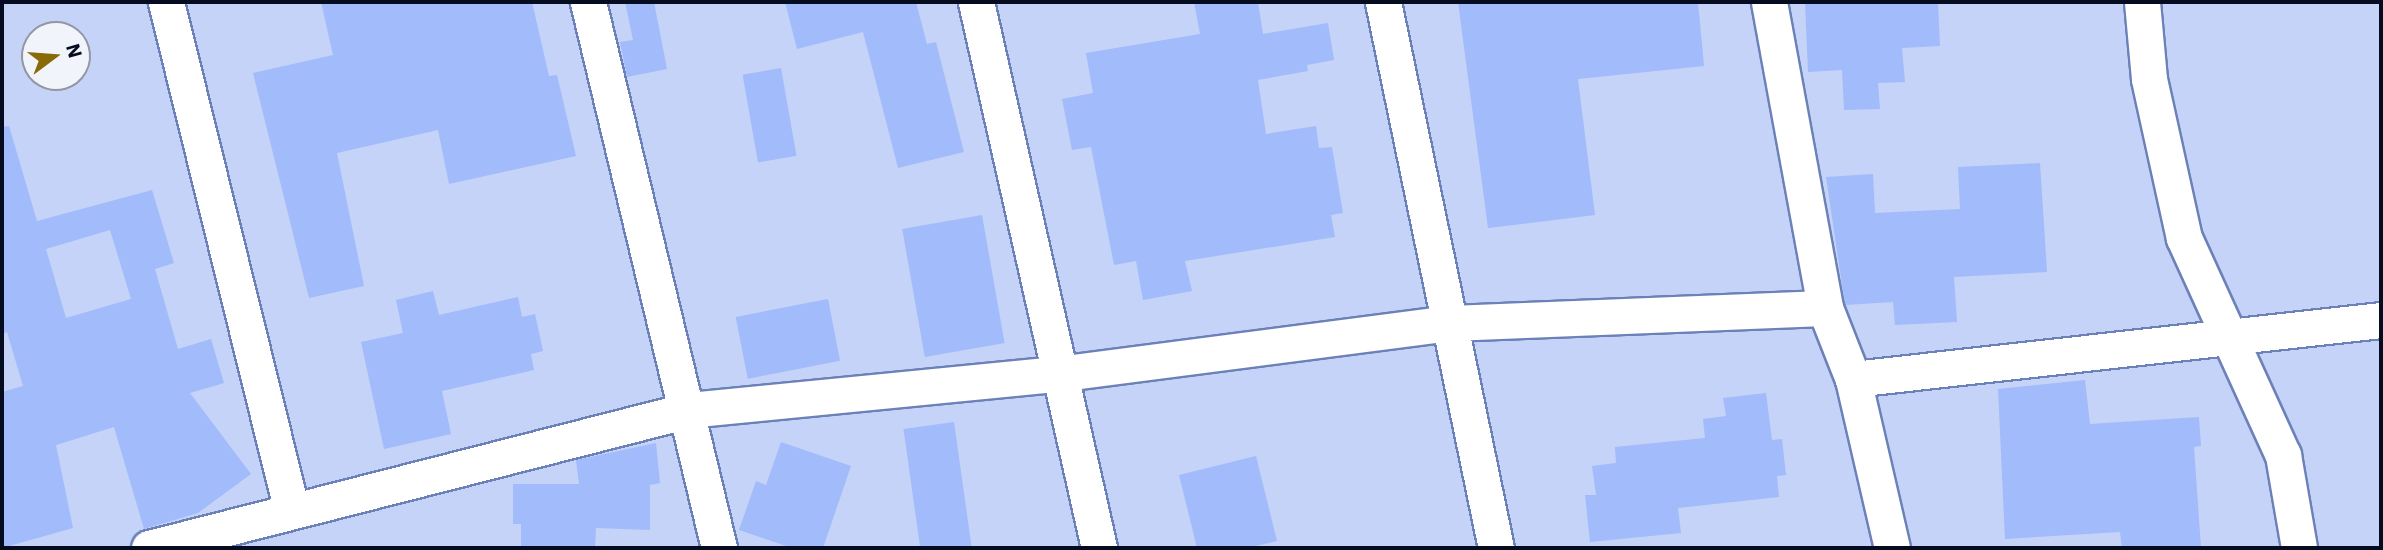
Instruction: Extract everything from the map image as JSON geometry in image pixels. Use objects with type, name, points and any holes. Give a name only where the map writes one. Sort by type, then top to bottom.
[{"type":"street","points":[[166,2],[291,508]]},
{"type":"street","points":[[588,2],[689,410],[719,548]]},
{"type":"street","points":[[976,2],[1057,373],[1099,548]]},
{"type":"street","points":[[1383,2],[1496,548]]},
{"type":"street","points":[[1769,2],[1825,308],[1853,379],[1892,548]]},
{"type":"street","points":[[2142,2],[2149,79],[2184,237],[2283,455],[2299,548]]},
{"type":"street","points":[[149,548],[291,508],[689,410],[1057,373],[1449,323],[1825,308]]},
{"type":"street","points":[[1853,379],[2381,320]]},
{"type":"building","points":[[321,2],[532,2],[549,76],[557,75],[576,156],[449,184],[438,130],[337,153],[364,286],[309,298],[253,73],[333,55]]},
{"type":"building","points":[[625,2],[654,2],[667,69],[627,77],[620,42],[633,40]]},
{"type":"building","points":[[785,2],[916,2],[927,44],[936,42],[964,152],[898,168],[863,32],[797,49]]},
{"type":"building","points":[[1194,2],[1258,2],[1263,34],[1328,23],[1334,60],[1307,65],[1308,71],[1258,80],[1266,134],[1316,126],[1319,148],[1332,147],[1343,213],[1331,215],[1335,237],[1185,261],[1192,291],[1143,300],[1136,261],[1114,265],[1091,147],[1072,150],[1062,99],[1093,93],[1086,53],[1200,34]]},
{"type":"building","points":[[1458,2],[1698,2],[1704,66],[1578,79],[1595,215],[1488,228]]},
{"type":"building","points":[[1805,2],[1938,2],[1940,46],[1902,48],[1905,82],[1878,83],[1880,109],[1844,110],[1842,70],[1808,72]]},
{"type":"building","points":[[781,68],[796,156],[758,162],[743,75]]},
{"type":"building","points":[[9,126],[37,221],[152,190],[174,263],[155,269],[178,349],[211,339],[224,383],[190,393],[251,474],[198,513],[144,529],[114,427],[56,445],[73,528],[2,548],[2,392],[23,386],[7,332],[2,334],[2,127]],"holes":[[[110,230],[131,299],[66,318],[46,249]]]},
{"type":"building","points":[[2040,163],[2047,272],[1954,277],[1957,322],[1895,325],[1893,302],[1845,305],[1826,177],[1873,174],[1875,213],[1960,209],[1958,167]]},
{"type":"building","points":[[982,215],[1005,343],[925,357],[902,229]]},
{"type":"building","points":[[433,291],[439,315],[518,297],[522,317],[535,314],[543,351],[531,354],[534,370],[442,391],[451,434],[384,449],[361,342],[403,333],[396,300]]},
{"type":"building","points":[[828,299],[840,361],[748,379],[736,317]]},
{"type":"building","points":[[2085,380],[2090,424],[2199,417],[2201,446],[2194,447],[2201,548],[2122,548],[2120,532],[2005,539],[1998,389]]},
{"type":"building","points":[[1766,393],[1772,440],[1782,439],[1786,475],[1777,476],[1779,497],[1678,508],[1681,533],[1590,542],[1585,495],[1596,495],[1592,466],[1616,463],[1615,447],[1705,438],[1703,419],[1726,416],[1723,398]]},
{"type":"building","points":[[954,422],[972,548],[920,548],[903,429]]},
{"type":"building","points":[[781,442],[851,466],[823,548],[792,548],[739,530],[756,481],[766,485]]},
{"type":"building","points":[[656,443],[660,483],[650,485],[650,530],[596,528],[595,548],[521,548],[521,524],[513,524],[513,484],[579,484],[576,460]]},
{"type":"building","points":[[1256,456],[1277,541],[1247,548],[1197,548],[1179,475]]}]
